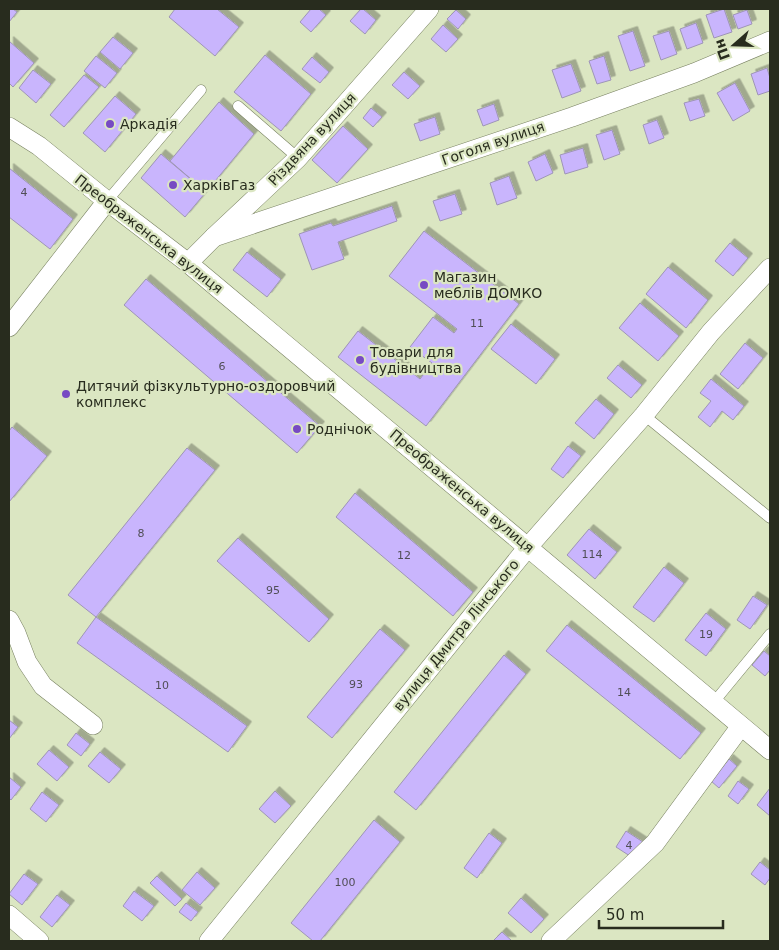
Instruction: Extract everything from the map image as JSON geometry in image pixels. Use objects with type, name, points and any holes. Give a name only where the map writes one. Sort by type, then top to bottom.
[{"type":"street","name":"Різдвяна вулиця","points":[[188,263],[298,158],[429,9]]},
{"type":"street","name":"Гоголя вулиця","points":[[214,237],[694,74],[770,41]]},
{"type":"street","name":"Преображенська вулиця","points":[[9,127],[39,146],[188,263],[770,750]]},
{"type":"street","points":[[9,327],[107,201]]},
{"type":"street","name":"вулиця Дмитра Лінського","points":[[208,941],[528,546],[644,416],[711,332],[770,268]]},
{"type":"street","points":[[9,620],[27,662],[43,686],[92,725]]},
{"type":"street","points":[[550,941],[655,843],[741,726]]},
{"type":"street","points":[[9,915],[39,941]]},
{"type":"lane","points":[[107,201],[201,90]]},
{"type":"lane","points":[[238,106],[298,158]]},
{"type":"lane","points":[[644,416],[770,518]]},
{"type":"lane","points":[[714,702],[770,634]]},
{"type":"building","points":[[9,9],[17,12],[9,22]]},
{"type":"building","points":[[175,9],[217,9],[239,27],[215,56],[169,17]]},
{"type":"building","points":[[311,9],[319,9],[326,15],[311,32],[300,22]]},
{"type":"building","points":[[361,9],[376,20],[365,34],[350,21]]},
{"type":"building","points":[[724,9],[732,32],[714,38],[706,15]]},
{"type":"building","points":[[456,10],[466,19],[458,29],[447,19]]},
{"type":"building","points":[[747,10],[752,24],[738,29],[733,15]]},
{"type":"building","points":[[696,23],[703,43],[687,49],[680,29]]},
{"type":"building","points":[[443,25],[458,39],[446,52],[431,39]]},
{"type":"building","points":[[633,31],[645,66],[630,71],[618,36]]},
{"type":"building","points":[[669,31],[677,54],[661,60],[653,36]]},
{"type":"building","points":[[113,37],[133,53],[120,69],[100,52]]},
{"type":"building","points":[[9,41],[34,63],[13,87],[9,83]]},
{"type":"building","points":[[265,55],[311,94],[281,131],[234,92]]},
{"type":"building","points":[[96,56],[117,73],[105,88],[84,71]]},
{"type":"building","points":[[604,56],[611,80],[597,84],[589,61]]},
{"type":"building","points":[[312,57],[329,72],[320,83],[302,69]]},
{"type":"building","points":[[571,64],[581,91],[562,98],[552,70]]},
{"type":"building","points":[[767,68],[770,78],[770,91],[758,95],[751,74]]},
{"type":"building","points":[[33,70],[51,84],[36,103],[19,88]]},
{"type":"building","points":[[404,72],[420,86],[408,99],[392,85]]},
{"type":"building","points":[[84,75],[99,87],[64,127],[50,115]]},
{"type":"building","points":[[735,83],[750,111],[733,121],[717,93]]},
{"type":"building","name":"Аркадія","points":[[115,96],[136,114],[105,152],[83,133]]},
{"type":"building","points":[[699,99],[705,116],[690,121],[684,103]]},
{"type":"building","points":[[219,102],[254,134],[206,192],[170,161]]},
{"type":"building","points":[[494,104],[499,120],[483,126],[477,110]]},
{"type":"building","points":[[371,108],[382,117],[373,127],[363,118]]},
{"type":"building","points":[[435,117],[440,134],[420,141],[414,124]]},
{"type":"building","points":[[657,120],[664,138],[649,144],[643,125]]},
{"type":"building","points":[[343,126],[368,149],[337,183],[312,160]]},
{"type":"building","points":[[612,130],[620,154],[604,160],[596,135]]},
{"type":"building","points":[[583,148],[588,167],[565,174],[560,155]]},
{"type":"building","name":"ХарківГаз","points":[[161,154],[206,192],[185,217],[141,178]]},
{"type":"building","points":[[545,154],[553,173],[536,181],[528,162]]},
{"type":"building","points":[[9,168],[73,219],[50,249],[9,217]]},
{"type":"building","points":[[509,176],[517,198],[497,205],[490,183]]},
{"type":"building","points":[[455,194],[462,214],[440,221],[433,201]]},
{"type":"building","points":[[392,206],[397,221],[338,242],[344,259],[312,270],[299,234],[331,223],[333,226]]},
{"type":"building","points":[[424,231],[519,304],[426,426],[338,357],[358,331],[420,379],[432,363],[410,347],[433,317],[454,333],[457,329],[389,276]]},
{"type":"building","points":[[730,243],[748,258],[733,276],[715,261]]},
{"type":"building","points":[[247,252],[281,279],[267,297],[233,270]]},
{"type":"building","points":[[668,267],[708,300],[686,328],[646,294]]},
{"type":"building","points":[[146,279],[320,426],[297,453],[124,305]]},
{"type":"building","points":[[640,303],[679,336],[658,361],[619,328]]},
{"type":"building","points":[[511,324],[555,359],[536,384],[491,349]]},
{"type":"building","points":[[745,343],[763,358],[738,389],[720,374]]},
{"type":"building","points":[[618,365],[642,385],[631,398],[607,378]]},
{"type":"building","points":[[711,379],[744,406],[733,420],[722,411],[710,427],[698,417],[711,401],[700,393]]},
{"type":"building","points":[[596,399],[614,414],[594,439],[575,423]]},
{"type":"building","points":[[12,427],[47,456],[9,502],[9,431]]},
{"type":"building","points":[[568,446],[581,456],[563,478],[551,469]]},
{"type":"building","points":[[187,448],[215,470],[96,617],[68,595]]},
{"type":"building","points":[[355,493],[473,592],[453,616],[336,517]]},
{"type":"building","points":[[589,529],[617,552],[595,579],[567,555]]},
{"type":"building","points":[[238,538],[329,619],[309,642],[217,561]]},
{"type":"building","points":[[664,567],[684,583],[654,622],[633,607]]},
{"type":"building","points":[[753,596],[767,605],[750,629],[737,620]]},
{"type":"building","points":[[706,613],[726,629],[706,656],[685,640]]},
{"type":"building","points":[[96,617],[247,726],[228,752],[77,643]]},
{"type":"building","points":[[567,625],[701,733],[680,759],[546,651]]},
{"type":"building","points":[[380,629],[405,650],[332,738],[307,717]]},
{"type":"building","points":[[764,651],[770,656],[770,670],[765,676],[752,665]]},
{"type":"building","points":[[504,655],[526,674],[416,810],[394,792]]},
{"type":"building","points":[[9,720],[18,727],[9,739]]},
{"type":"building","points":[[76,733],[90,744],[81,756],[67,745]]},
{"type":"building","points":[[49,750],[69,767],[57,781],[37,764]]},
{"type":"building","points":[[100,752],[121,769],[109,783],[88,766]]},
{"type":"building","points":[[729,759],[737,766],[719,788],[711,781]]},
{"type":"building","points":[[9,777],[21,787],[11,800],[9,798]]},
{"type":"building","points":[[738,781],[749,789],[738,804],[728,796]]},
{"type":"building","points":[[770,788],[770,816],[757,805]]},
{"type":"building","points":[[275,791],[291,806],[275,823],[259,809]]},
{"type":"building","points":[[42,792],[59,805],[46,822],[30,809]]},
{"type":"building","points":[[374,820],[400,842],[320,941],[313,941],[291,923]]},
{"type":"building","points":[[626,831],[643,842],[633,858],[616,847]]},
{"type":"building","points":[[489,833],[502,843],[477,878],[464,868]]},
{"type":"building","points":[[760,862],[770,870],[770,878],[765,885],[751,874]]},
{"type":"building","points":[[197,872],[215,888],[200,905],[182,890]]},
{"type":"building","points":[[24,874],[38,884],[22,905],[9,894]]},
{"type":"building","points":[[157,876],[182,899],[175,906],[150,883]]},
{"type":"building","points":[[134,891],[154,906],[142,921],[123,906]]},
{"type":"building","points":[[57,895],[70,905],[52,927],[40,917]]},
{"type":"building","points":[[521,898],[544,919],[531,933],[508,913]]},
{"type":"building","points":[[186,903],[198,912],[191,921],[179,912]]},
{"type":"building","points":[[502,932],[512,941],[493,941]]},
{"type":"place","name":"Аркадія","points":[[110,124]]},
{"type":"place","name":"ХарківГаз","points":[[173,185]]},
{"type":"place","name":"Магазин меблів ДОМКО","points":[[424,285]]},
{"type":"place","name":"Товари для будівництва","points":[[360,360]]},
{"type":"place","name":"Дитячий фізкультурно-оздоровчий комплекс","points":[[66,394]]},
{"type":"place","name":"Роднічок","points":[[297,429]]}]
